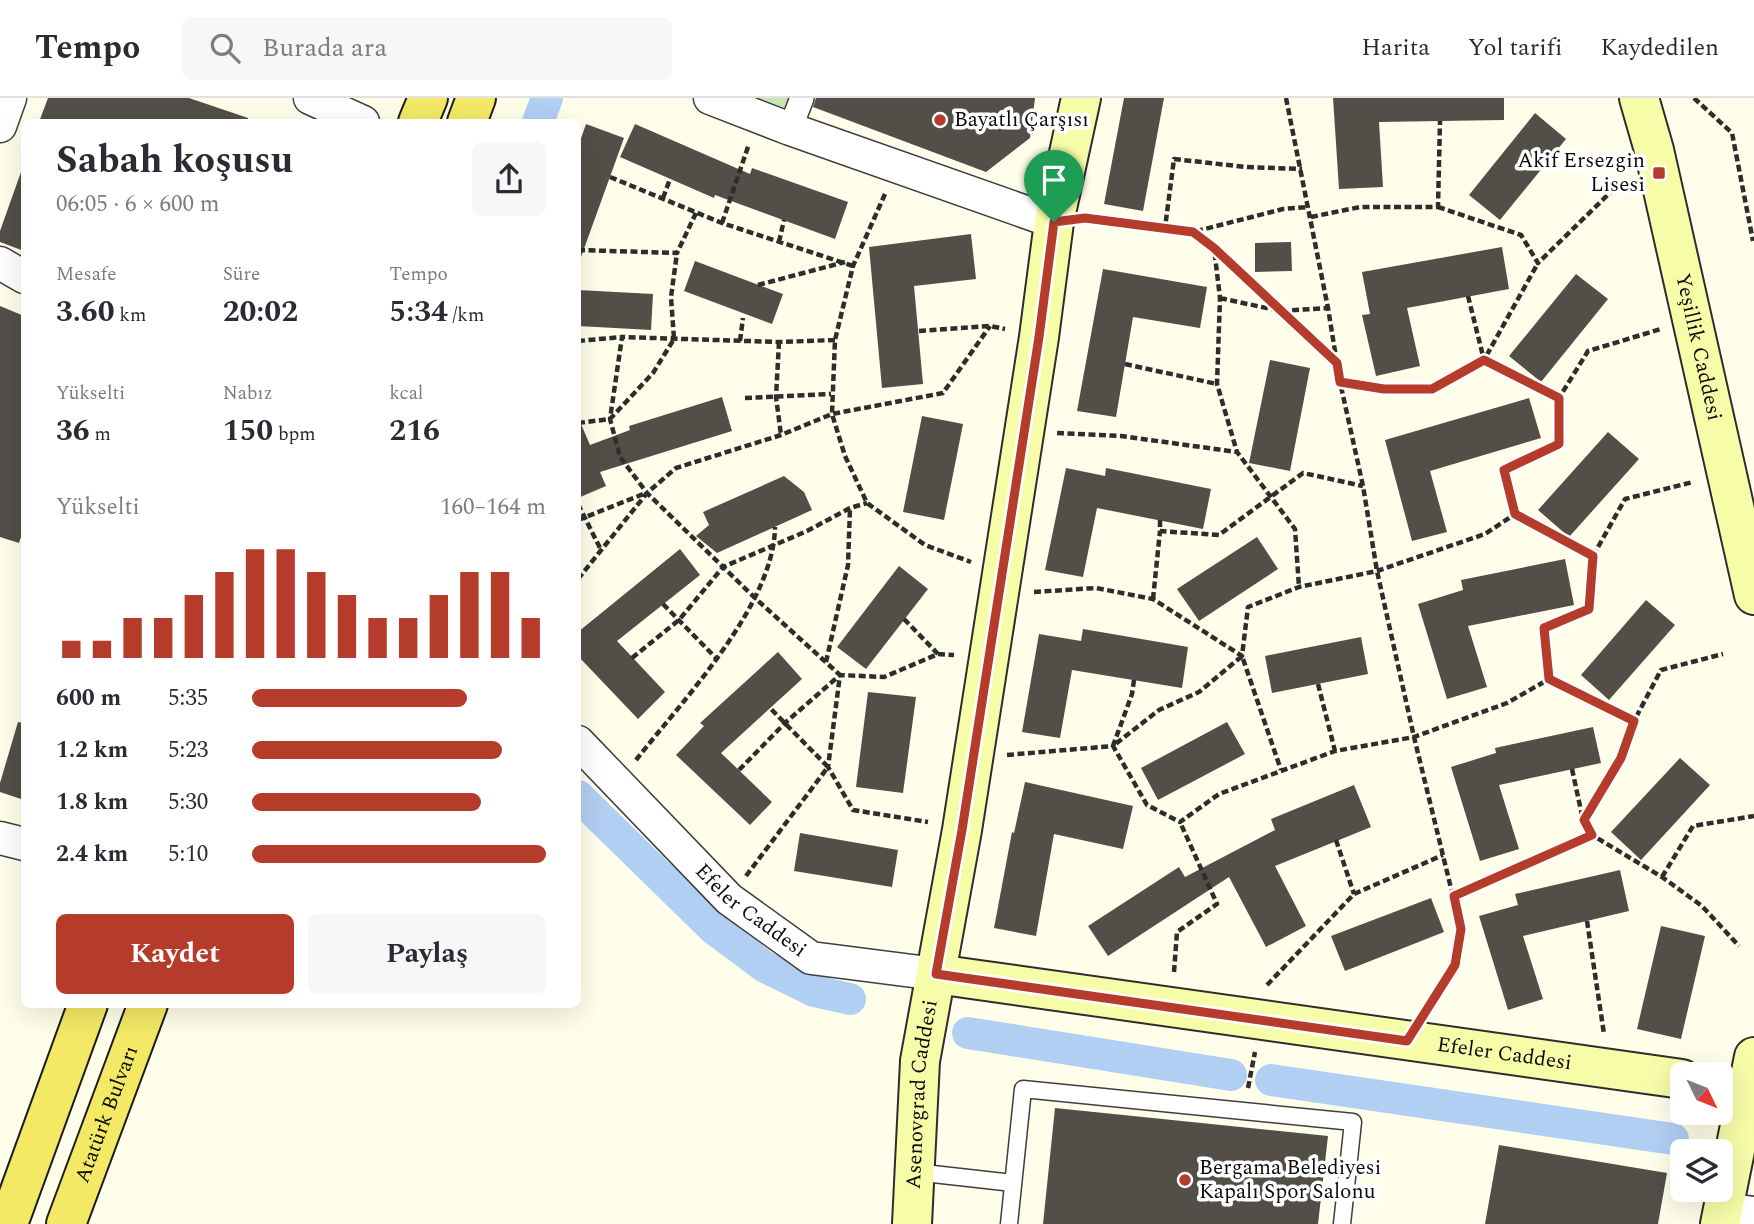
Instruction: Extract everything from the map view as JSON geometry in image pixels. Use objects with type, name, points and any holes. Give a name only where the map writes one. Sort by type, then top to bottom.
[{"type":"main road","points":[[419,119],[428,98]]},
{"type":"main road","points":[[468,119],[476,98]]},
{"type":"main road","name":"Asenovgrad Caddesi","points":[[912,1224],[920,1061],[962,830],[1039,337],[1054,222],[1081,98]]},
{"type":"main road","name":"Yeşillik Caddesi","points":[[1639,98],[1654,150],[1754,595]]},
{"type":"main road","name":"Efeler Caddesi","points":[[936,974],[1670,1077]]},
{"type":"main road","points":[[8,1224],[87,1008]]},
{"type":"main road","name":"Atatürk Bulvarı","points":[[66,1224],[147,1008]]},
{"type":"main road","points":[[1732,1215],[1740,1095],[1754,1056]]},
{"type":"street","points":[[0,126],[10,98]]},
{"type":"street","points":[[310,98],[356,119]]},
{"type":"street","points":[[364,119],[374,98]]},
{"type":"street","points":[[710,98],[1054,222]]},
{"type":"street","points":[[790,129],[802,98]]},
{"type":"street","points":[[0,263],[21,275]]},
{"type":"street","name":"Efeler Caddesi","points":[[581,745],[729,899],[811,958],[936,974]]},
{"type":"street","points":[[0,838],[21,843]]},
{"type":"lane","points":[[1009,1224],[1023,1088],[1353,1122],[1342,1224]]},
{"type":"lane","points":[[914,1172],[1013,1183]]},
{"type":"path","points":[[1286,98],[1302,169],[1340,382],[1363,486],[1377,571],[1461,929],[1455,965],[1407,1041]]},
{"type":"path","points":[[1694,98],[1732,134],[1753,241]]},
{"type":"path","points":[[722,223],[758,117]]},
{"type":"path","points":[[1438,207],[1440,121]]},
{"type":"path","points":[[1165,228],[1174,159],[1246,167],[1302,169]]},
{"type":"path","points":[[903,167],[886,190],[853,266],[835,340],[832,414],[845,456],[867,503],[925,545],[971,562]]},
{"type":"path","points":[[610,177],[722,223],[853,266]]},
{"type":"path","points":[[663,198],[670,178]]},
{"type":"path","points":[[1340,382],[1384,389],[1432,389],[1484,360],[1538,263],[1624,179]]},
{"type":"path","points":[[1054,222],[1085,218],[1193,232],[1283,209],[1308,207]]},
{"type":"path","points":[[1311,217],[1360,207],[1438,207],[1521,235],[1538,263]]},
{"type":"path","points":[[581,423],[610,419],[653,373],[674,339],[671,296],[677,253],[696,213]]},
{"type":"path","points":[[779,242],[783,220]]},
{"type":"path","points":[[1193,232],[1214,248],[1337,363]]},
{"type":"path","points":[[1214,248],[1220,298],[1217,384],[1237,452],[1295,529],[1299,587]]},
{"type":"path","points":[[581,250],[677,253]]},
{"type":"path","points":[[758,285],[846,262]]},
{"type":"path","points":[[1468,296],[1484,360],[1559,398]]},
{"type":"path","points":[[1220,298],[1280,311],[1328,308]]},
{"type":"path","points":[[740,341],[743,318]]},
{"type":"path","points":[[1593,556],[1515,514],[1504,470],[1559,444],[1559,398],[1588,352],[1692,320]]},
{"type":"path","points":[[919,331],[990,326],[1015,331]]},
{"type":"path","points":[[581,575],[647,493],[676,468],[781,435],[832,414],[943,393],[990,326]]},
{"type":"path","points":[[581,341],[622,337],[779,342],[835,340]]},
{"type":"path","points":[[622,337],[610,419],[620,457],[647,493],[755,598],[840,675],[884,677],[938,654],[958,655]]},
{"type":"path","points":[[779,342],[776,397],[781,435]]},
{"type":"path","points":[[1125,365],[1217,384]]},
{"type":"path","points":[[745,398],[831,394]]},
{"type":"path","points":[[1051,433],[1121,436],[1237,452]]},
{"type":"path","points":[[1160,531],[1219,535],[1303,473],[1363,486]]},
{"type":"path","points":[[1549,679],[1544,628],[1589,609],[1593,556],[1625,499],[1727,473]]},
{"type":"path","points":[[601,550],[581,519],[647,493]]},
{"type":"path","points":[[632,658],[679,620],[723,567],[775,546],[850,508],[867,503]]},
{"type":"path","points":[[825,662],[848,565],[850,508]]},
{"type":"path","points":[[1281,770],[1242,656],[1248,607],[1299,587],[1377,571],[1485,534],[1515,514]]},
{"type":"path","points":[[1153,599],[1160,520]]},
{"type":"path","points":[[618,783],[716,658],[755,598],[775,546],[775,527]]},
{"type":"path","points":[[1028,592],[1096,588],[1153,599],[1242,656]]},
{"type":"path","points":[[663,604],[716,658]]},
{"type":"path","points":[[904,619],[938,654]]},
{"type":"path","points":[[1584,820],[1621,758],[1634,721],[1661,670],[1723,654]]},
{"type":"path","points":[[1004,755],[1113,746],[1159,710],[1199,692],[1242,656]]},
{"type":"path","points":[[739,770],[785,723],[840,675]]},
{"type":"path","points":[[729,899],[828,767],[840,675]]},
{"type":"path","points":[[1549,679],[1634,721]]},
{"type":"path","points":[[1180,822],[1219,794],[1335,751],[1414,737],[1507,703],[1549,679]]},
{"type":"path","points":[[1113,746],[1132,694],[1134,680]]},
{"type":"path","points":[[1318,684],[1335,751]]},
{"type":"path","points":[[770,708],[828,767],[853,810],[935,824]]},
{"type":"path","points":[[1113,746],[1147,805],[1180,822],[1217,904],[1177,932],[1174,972]]},
{"type":"path","points":[[1572,769],[1584,820],[1592,835],[1662,877],[1702,906],[1739,946]]},
{"type":"path","points":[[1662,877],[1693,827],[1754,816]]},
{"type":"path","points":[[1454,896],[1592,835]]},
{"type":"path","points":[[1336,841],[1354,894]]},
{"type":"path","points":[[1268,985],[1354,894],[1443,855]]},
{"type":"path","points":[[1587,921],[1605,1039]]},
{"type":"green space","points":[[710,98],[802,98],[790,129]]},
{"type":"building","points":[[48,98],[189,98],[248,118],[248,119],[40,119]]},
{"type":"building","name":"Bayatlı Çarşısı","points":[[816,98],[1035,98],[1030,138],[986,172],[813,107]]},
{"type":"building","points":[[1124,98],[1164,98],[1143,211],[1104,204]]},
{"type":"building","points":[[1333,98],[1504,98],[1504,120],[1379,122],[1383,187],[1339,189]]},
{"type":"building","points":[[1535,113],[1566,139],[1500,220],[1469,195]]},
{"type":"building","points":[[586,124],[624,138],[581,257],[581,138]]},
{"type":"building","points":[[635,124],[750,174],[752,168],[848,202],[835,239],[715,195],[714,198],[620,157]]},
{"type":"building","points":[[21,172],[21,250],[0,242],[0,231]]},
{"type":"building","points":[[971,234],[976,279],[914,286],[923,384],[882,388],[869,247]]},
{"type":"building","points":[[1291,242],[1292,271],[1255,272],[1255,243]]},
{"type":"building","points":[[1502,247],[1509,289],[1407,308],[1420,366],[1376,376],[1362,315],[1370,314],[1362,272]]},
{"type":"building","points":[[695,261],[783,294],[772,324],[684,291]]},
{"type":"building","points":[[1103,269],[1207,287],[1200,328],[1133,317],[1116,417],[1077,411]]},
{"type":"building","points":[[1576,274],[1608,299],[1541,382],[1509,356]]},
{"type":"building","points":[[581,290],[653,294],[651,330],[581,326]]},
{"type":"building","points":[[0,306],[21,315],[21,537],[19,543],[0,537]]},
{"type":"building","points":[[1270,360],[1310,368],[1290,471],[1249,463]]},
{"type":"building","points":[[722,397],[732,431],[600,472],[606,486],[581,497],[581,424],[590,445],[630,430],[629,426]]},
{"type":"building","points":[[1529,398],[1541,438],[1430,471],[1447,532],[1412,541],[1385,440]]},
{"type":"building","points":[[922,416],[963,424],[944,520],[903,512]]},
{"type":"building","points":[[1608,432],[1639,459],[1569,537],[1538,510]]},
{"type":"building","points":[[1066,468],[1105,476],[1106,468],[1211,489],[1203,529],[1097,508],[1083,577],[1045,570]]},
{"type":"building","points":[[784,476],[804,492],[812,510],[717,553],[696,536],[709,525],[703,512]]},
{"type":"building","points":[[1257,537],[1278,569],[1199,621],[1177,589]]},
{"type":"building","points":[[680,549],[700,575],[617,641],[665,692],[638,719],[581,659],[581,630]]},
{"type":"building","points":[[1565,559],[1574,605],[1468,626],[1487,687],[1447,699],[1418,604],[1463,590],[1461,580]]},
{"type":"building","points":[[899,566],[928,589],[866,669],[837,647]]},
{"type":"building","points":[[1646,600],[1675,625],[1609,700],[1581,675]]},
{"type":"building","points":[[1083,629],[1188,647],[1182,688],[1072,670],[1060,738],[1022,732],[1039,634],[1081,641]]},
{"type":"building","points":[[1361,637],[1368,674],[1272,693],[1265,656]]},
{"type":"building","points":[[778,652],[802,679],[721,753],[772,802],[750,825],[676,755],[704,726],[700,723]]},
{"type":"building","points":[[868,692],[916,697],[903,793],[856,787]]},
{"type":"building","points":[[18,722],[21,722],[21,799],[0,792],[0,783]]},
{"type":"building","points":[[1227,722],[1245,754],[1158,800],[1141,768]]},
{"type":"building","points":[[1593,727],[1601,763],[1499,785],[1519,849],[1480,861],[1451,767],[1496,753],[1495,748]]},
{"type":"building","points":[[1680,758],[1710,785],[1641,860],[1611,832]]},
{"type":"building","points":[[1025,782],[1133,806],[1123,849],[1054,834],[1036,936],[994,928],[1012,832],[1014,833]]},
{"type":"building","points":[[1354,785],[1371,827],[1275,866],[1306,926],[1266,947],[1229,877],[1108,956],[1088,926],[1179,867],[1185,877],[1275,830],[1271,819]]},
{"type":"building","points":[[800,833],[898,850],[892,887],[794,871]]},
{"type":"building","points":[[1620,870],[1629,911],[1523,936],[1543,999],[1508,1010],[1479,916],[1518,905],[1515,894]]},
{"type":"building","points":[[1431,898],[1444,932],[1345,971],[1331,936]]},
{"type":"building","points":[[1661,926],[1705,936],[1681,1039],[1637,1029]]},
{"type":"building","name":"Bergama Belediyesi Kapalı Spor Salonu","points":[[1055,1108],[1328,1136],[1318,1224],[1043,1224]]},
{"type":"building","points":[[1499,1145],[1667,1173],[1658,1224],[1485,1224]]},
{"type":"waterway","points":[[539,119],[547,98]]},
{"type":"waterway","points":[[581,799],[714,929],[765,967],[814,991],[850,999]]},
{"type":"waterway","points":[[968,1033],[1231,1075]]},
{"type":"waterway","points":[[1271,1080],[1673,1139]]},
{"type":"place","name":"Bayatlı Çarşısı","points":[[940,120]]},
{"type":"place","name":"Akif Ersezgin Lisesi","points":[[1659,173]]},
{"type":"place","name":"Bergama Belediyesi Kapalı Spor Salonu","points":[[1185,1180]]},
{"type":"route","points":[[1085,218],[1193,232],[1214,248],[1337,363],[1340,382],[1384,389],[1432,389],[1484,360],[1559,398],[1559,444],[1504,470],[1515,514],[1593,556],[1589,609],[1544,628],[1549,679],[1634,721],[1621,758],[1584,820],[1592,835],[1454,896],[1461,929],[1455,965],[1407,1041],[936,974],[962,830],[1039,337],[1054,222],[1085,218]]}]
